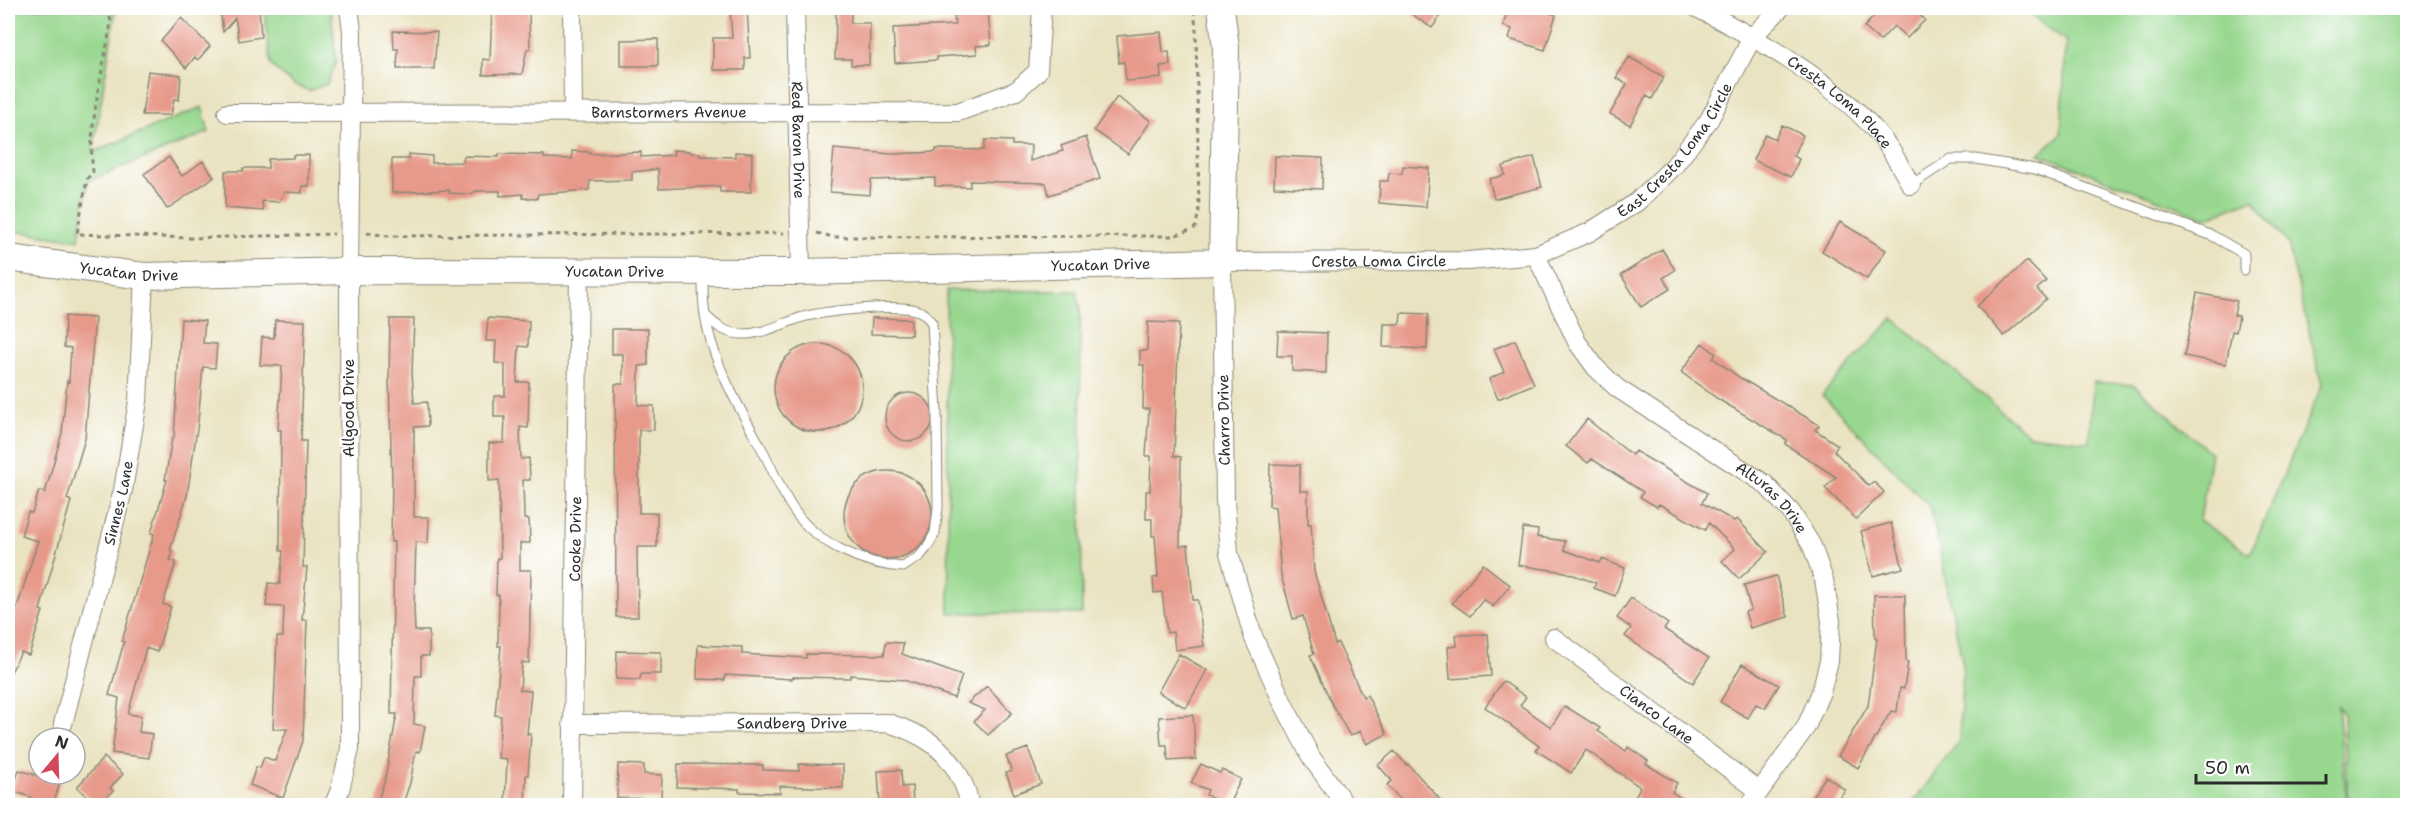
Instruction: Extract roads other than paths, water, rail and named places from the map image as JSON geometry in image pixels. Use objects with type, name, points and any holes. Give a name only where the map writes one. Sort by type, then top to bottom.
[{"type":"street","name":"Allgood Drive","points":[[333,806],[340,790],[350,749],[349,234],[352,31],[349,8]]},
{"type":"street","points":[[572,8],[573,112]]},
{"type":"street","name":"Red Baron Drive","points":[[795,8],[801,272]]},
{"type":"street","name":"Barnstormers Avenue","points":[[227,113],[958,112],[1016,91],[1038,71],[1042,8]]},
{"type":"street","name":"Charro Drive","points":[[1221,8],[1226,48],[1222,262],[1225,501],[1229,553],[1253,636],[1282,701],[1311,757],[1346,806]]},
{"type":"street","name":"Cresta Loma Place","points":[[1697,8],[1753,36],[1846,101],[1889,147],[1911,184]]},
{"type":"street","name":"East Cresta Loma Circle","points":[[1536,255],[1590,232],[1636,202],[1674,166],[1709,120],[1753,36],[1781,8]]},
{"type":"street","name":"Cresta Loma Circle","points":[[1222,262],[1468,261],[1536,255]]},
{"type":"street","name":"Alturas Drive","points":[[1536,255],[1577,342],[1596,368],[1617,388],[1765,484],[1791,512],[1812,546],[1824,580],[1831,621],[1829,662],[1821,692],[1806,726],[1754,798]]},
{"type":"street","name":"Yucatan Drive","points":[[8,258],[144,276],[349,271],[801,272],[1222,262]]},
{"type":"street","name":"Cooke Drive","points":[[572,806],[579,273]]},
{"type":"street","name":"Sinnes Lane","points":[[63,724],[123,490],[138,401],[144,276]]},
{"type":"street","name":"Cianco Lane","points":[[1554,638],[1754,798]]},
{"type":"street","name":"Sandberg Drive","points":[[572,724],[888,723],[917,732],[939,747],[957,770],[969,796],[969,806]]},
{"type":"lane","points":[[1911,184],[1951,159],[1976,159],[2035,169],[2213,236],[2244,254],[2244,270]]},
{"type":"lane","points":[[703,272],[705,315],[721,371],[795,512],[819,534],[870,562],[903,567],[920,555],[934,534],[938,508],[937,412],[932,323],[927,317],[922,312],[904,308],[832,312],[803,317],[749,334],[726,332],[705,315]]}]
